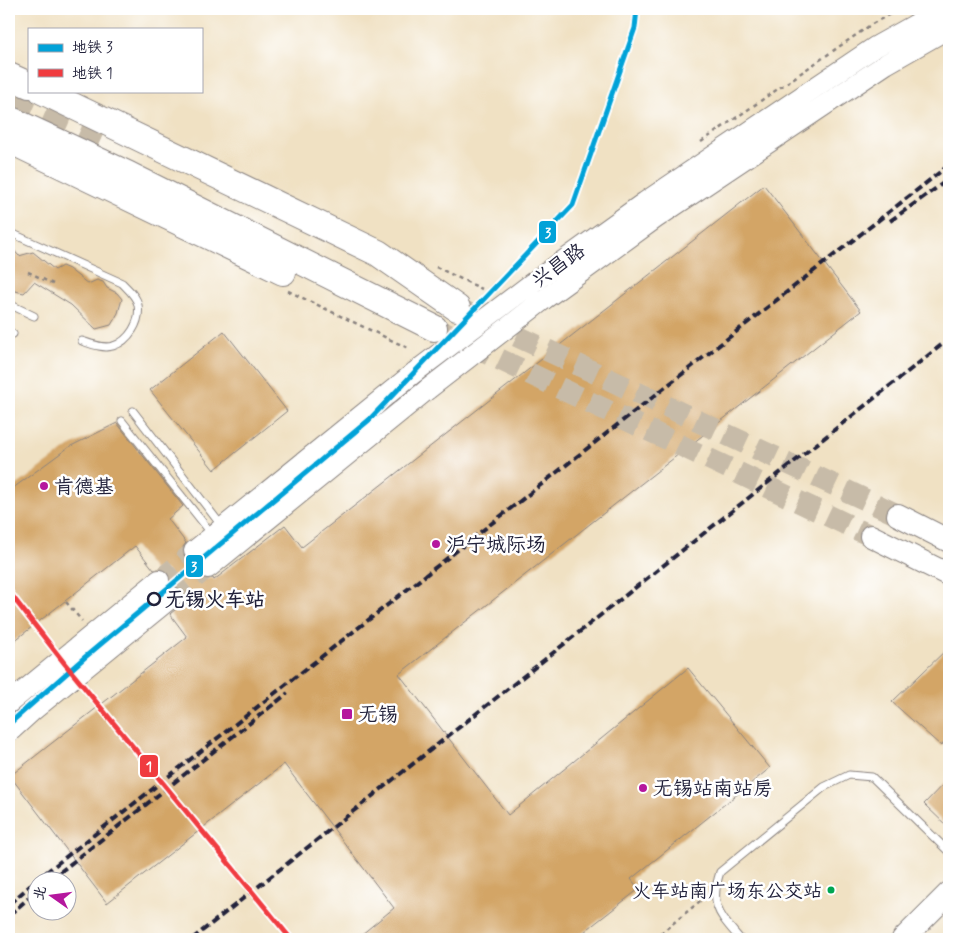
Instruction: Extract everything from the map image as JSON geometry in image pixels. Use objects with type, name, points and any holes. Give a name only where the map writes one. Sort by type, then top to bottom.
[{"type":"highway","points":[[9,76],[28,85]]},
{"type":"highway","points":[[44,92],[378,253],[457,308],[101,139]]},
{"type":"highway","points":[[9,119],[129,175],[434,328],[368,308],[318,288],[9,140]]},
{"type":"main road","name":"兴昌路","points":[[208,568],[428,389],[537,292],[645,202],[859,58],[943,9]]},
{"type":"main road","name":"兴昌路","points":[[194,551],[415,372],[537,292],[656,218],[886,64],[949,28]]},
{"type":"main road","points":[[898,515],[949,541]]},
{"type":"main road","points":[[871,536],[949,575]]},
{"type":"main road","points":[[9,703],[159,580]]},
{"type":"main road","points":[[9,732],[172,597]]},
{"type":"main road","points":[[903,939],[949,893]]},
{"type":"lane","points":[[9,232],[122,283],[131,292],[138,305],[136,323],[126,338],[113,346],[99,346],[82,341]]},
{"type":"lane","points":[[9,304],[34,316]]},
{"type":"lane","points":[[133,411],[218,532]]},
{"type":"lane","points":[[122,421],[218,532]]},
{"type":"lane","points":[[740,939],[719,914],[714,890],[720,872],[824,787],[849,776],[872,777],[949,852]]},
{"type":"path","points":[[28,272],[53,284]]},
{"type":"path","points":[[66,602],[82,621]]},
{"type":"path","points":[[654,939],[714,890]]},
{"type":"building","name":"沪宁城际场","points":[[764,185],[861,311],[399,674],[508,815],[688,668],[770,768],[631,879],[639,889],[575,939],[356,939],[394,908],[284,764],[107,903],[10,776],[187,637],[170,614],[182,604],[184,595],[177,586],[169,586],[171,579],[168,572],[163,569],[154,570],[135,546],[9,645],[9,491],[69,447],[117,423],[183,506],[168,519],[186,543],[182,552],[185,558],[190,562],[198,562],[196,570],[203,579],[213,578],[214,580],[285,525],[302,547]]},
{"type":"building","points":[[9,245],[19,256],[33,252],[55,270],[62,266],[69,269],[88,284],[97,280],[103,282],[107,288],[117,293],[122,299],[118,313],[111,325],[96,329],[71,305],[34,282],[24,293],[15,291],[9,285]]},
{"type":"building","points":[[224,331],[287,411],[214,470],[150,390]]},
{"type":"building","points":[[949,647],[949,737],[941,746],[892,702]]},
{"type":"building","points":[[949,778],[949,828],[924,804]]},
{"type":"tunnel","points":[[9,98],[101,139]]},
{"type":"tunnel","points":[[457,308],[898,515]]},
{"type":"tunnel","points":[[440,331],[871,536]]},
{"type":"tunnel","points":[[159,580],[194,551]]},
{"type":"tunnel","points":[[172,597],[208,568]]},
{"type":"railway","points":[[9,904],[39,878],[949,165]]},
{"type":"railway","points":[[890,221],[949,179]]},
{"type":"railway","points":[[192,939],[949,339]]},
{"type":"railway","points":[[63,870],[288,693]]},
{"type":"railway","points":[[9,915],[28,899]]},
{"type":"metro line","name":"3","points":[[9,724],[84,658],[369,420],[573,205],[635,28],[637,9]]},
{"type":"metro line","name":"1","points":[[9,592],[65,664],[291,939]]},
{"type":"place","name":"肯德基","points":[[44,486]]},
{"type":"place","name":"沪宁城际场","points":[[436,544]]},
{"type":"place","name":"无锡火车站","points":[[154,599]]},
{"type":"place","name":"无锡","points":[[347,714]]},
{"type":"place","name":"无锡站南站房","points":[[643,788]]},
{"type":"place","name":"火车站南广场东公交站","points":[[831,890]]}]
